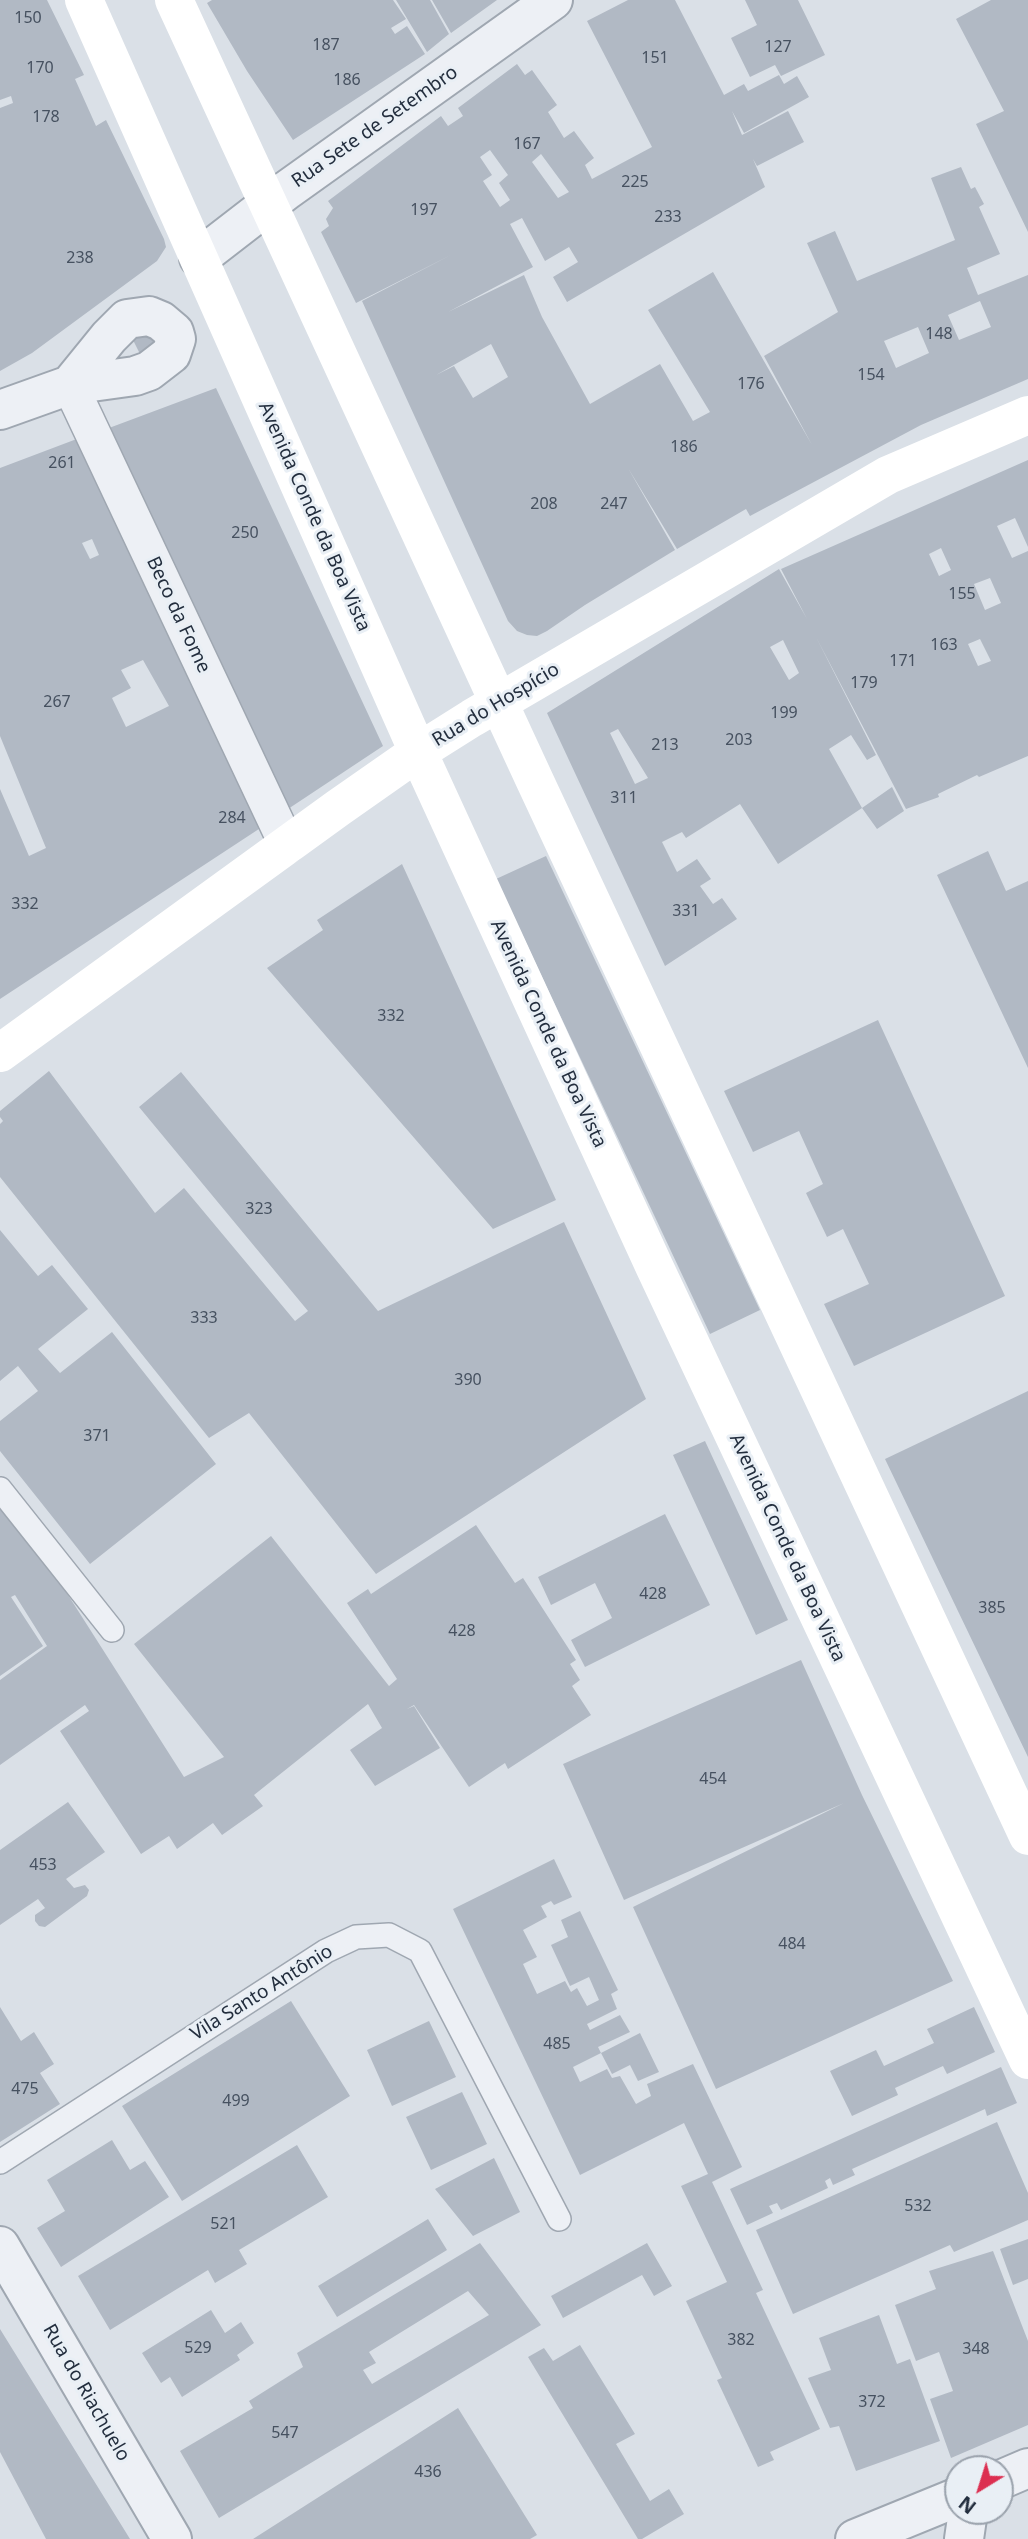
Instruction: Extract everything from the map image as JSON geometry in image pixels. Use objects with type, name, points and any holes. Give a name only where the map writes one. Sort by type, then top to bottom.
[{"type":"main road","name":"Avenida Conde da Boa Vista","points":[[84,0],[418,752],[655,1268],[1028,2060]]},
{"type":"main road","points":[[174,0],[1028,1836]]},
{"type":"main road","name":"Rua do Hospício","points":[[0,1053],[418,752],[888,475],[1028,415]]},
{"type":"street","name":"Rua Sete de Setembro","points":[[199,258],[268,205],[553,0]]},
{"type":"street","points":[[0,410],[70,385]]},
{"type":"street","name":"Beco da Fome","points":[[70,385],[287,845]]},
{"type":"street","name":"Rua do Riachuelo","points":[[0,2246],[172,2539]]},
{"type":"street","points":[[855,2539],[958,2525]]},
{"type":"lane","points":[[0,1489],[112,1630]]},
{"type":"lane","name":"Vila Santo Antônio","points":[[0,2162],[326,1951],[356,1937],[389,1935],[420,1951],[559,2219]]},
{"type":"building","points":[[0,0],[47,0],[84,75],[75,79],[96,126],[106,120],[166,247],[157,261],[32,353],[0,371],[0,108],[13,103],[11,96],[0,100]]},
{"type":"building","points":[[212,0],[393,0],[406,19],[391,28],[395,34],[407,26],[425,54],[293,140],[247,71],[207,3]]},
{"type":"building","points":[[396,0],[430,0],[449,34],[427,52]]},
{"type":"building","points":[[432,0],[497,0],[451,33]]},
{"type":"building","points":[[628,0],[675,0],[724,95],[744,84],[748,91],[779,75],[784,84],[797,76],[809,97],[744,133],[732,111],[742,135],[788,111],[804,142],[757,166],[753,159],[765,187],[567,302],[553,277],[578,262],[569,247],[545,261],[522,218],[510,224],[533,267],[448,312],[524,275],[542,317],[590,404],[660,364],[693,421],[710,412],[648,310],[713,272],[812,445],[764,356],[838,312],[807,243],[835,231],[857,281],[955,240],[931,178],[961,167],[971,189],[975,187],[984,204],[979,207],[1000,254],[967,268],[978,295],[1028,275],[1028,379],[921,425],[750,516],[746,509],[677,549],[628,468],[675,550],[537,636],[517,631],[508,621],[362,301],[451,255],[356,303],[321,232],[329,226],[326,219],[333,208],[328,201],[441,116],[448,126],[463,116],[458,108],[517,64],[525,75],[532,70],[557,105],[548,112],[564,138],[574,131],[594,158],[585,165],[592,179],[652,147],[587,21]],"holes":[[[490,150],[508,175],[499,183],[510,200],[500,207],[483,181],[492,175],[480,157]],[[541,154],[569,192],[558,198],[532,162]],[[980,301],[991,327],[959,340],[948,315]],[[918,327],[929,353],[896,368],[884,341]],[[491,344],[508,377],[473,398],[454,366],[436,375]]]},
{"type":"building","points":[[745,0],[798,0],[825,55],[781,76],[775,65],[750,77],[731,38],[757,25]]},
{"type":"building","points":[[991,0],[1028,0],[1028,232],[976,124],[1004,111],[956,19]]},
{"type":"building","points":[[153,326],[163,344],[140,354],[131,336]]},
{"type":"building","points":[[216,388],[383,746],[288,809],[109,428]]},
{"type":"building","points":[[82,437],[265,825],[0,999],[0,789],[29,856],[46,848],[0,736],[0,468]],"holes":[[[92,539],[99,555],[90,559],[82,543]],[[143,660],[169,706],[126,727],[112,698],[131,688],[121,670]]]},
{"type":"building","points":[[1028,460],[1028,547],[1015,518],[997,526],[1012,558],[1028,551],[1028,756],[979,777],[977,775],[938,794],[939,797],[906,809],[816,637],[876,755],[867,760],[851,735],[829,749],[862,808],[778,864],[740,804],[686,838],[682,832],[662,842],[677,872],[697,859],[711,879],[700,886],[713,904],[722,898],[737,919],[665,966],[547,713],[779,569],[807,619],[781,569]],"holes":[[[941,548],[951,570],[939,576],[929,554]],[[990,578],[1001,603],[985,610],[974,584]],[[980,639],[991,661],[978,666],[968,644]],[[783,640],[799,673],[789,680],[770,647]],[[618,729],[648,778],[635,784],[610,733]]]},
{"type":"building","points":[[892,787],[904,811],[877,829],[862,808]]},
{"type":"building","points":[[988,851],[1006,891],[1028,881],[1028,1068],[937,875]]},
{"type":"building","points":[[546,856],[760,1310],[710,1334],[496,879]]},
{"type":"building","points":[[402,864],[556,1200],[493,1229],[267,968],[323,930],[317,920]]},
{"type":"building","points":[[878,1020],[1005,1296],[854,1366],[824,1304],[869,1284],[843,1229],[827,1237],[806,1193],[823,1184],[799,1131],[753,1152],[724,1091]]},
{"type":"building","points":[[49,1071],[155,1213],[184,1188],[295,1321],[308,1311],[139,1107],[181,1072],[378,1311],[564,1222],[646,1399],[376,1574],[249,1413],[209,1438],[0,1177],[0,1124],[3,1121],[0,1111]]},
{"type":"building","points":[[0,1230],[38,1276],[52,1265],[88,1309],[38,1349],[60,1373],[112,1332],[216,1464],[90,1564],[0,1451],[0,1421],[38,1391],[18,1366],[0,1381]]},
{"type":"building","points":[[1028,1391],[1028,1757],[885,1459]]},
{"type":"building","points":[[705,1441],[788,1620],[756,1635],[673,1455]]},
{"type":"building","points":[[0,1499],[40,1551],[184,1777],[224,1757],[134,1644],[271,1536],[389,1686],[397,1679],[347,1603],[368,1589],[371,1594],[476,1525],[515,1583],[523,1578],[576,1660],[570,1664],[580,1680],[572,1686],[591,1715],[508,1769],[505,1763],[469,1787],[414,1705],[407,1709],[414,1706],[440,1748],[375,1786],[350,1750],[382,1728],[368,1704],[254,1795],[263,1806],[222,1835],[213,1823],[177,1849],[169,1836],[141,1854],[60,1731],[89,1711],[85,1705],[0,1765],[0,1680],[47,1646],[15,1595],[11,1597],[43,1646],[0,1676]]},
{"type":"building","points":[[665,1514],[710,1605],[585,1667],[571,1640],[612,1618],[595,1583],[551,1605],[538,1577]]},
{"type":"building","points":[[801,1660],[862,1795],[953,1981],[716,2089],[633,1907],[844,1803],[624,1900],[563,1764]]},
{"type":"building","points":[[68,1802],[105,1852],[66,1879],[74,1888],[85,1885],[89,1890],[87,1896],[45,1927],[39,1926],[35,1921],[35,1915],[45,1908],[38,1899],[0,1925],[0,1850]]},
{"type":"building","points":[[554,1859],[572,1897],[554,1905],[551,1901],[541,1906],[547,1917],[523,1930],[537,1957],[523,1964],[537,1994],[565,1981],[571,1992],[577,1988],[587,2006],[599,2000],[589,1977],[570,1986],[551,1945],[568,1937],[561,1920],[580,1911],[618,1990],[611,1994],[617,2009],[587,2024],[590,2030],[620,2015],[630,2032],[598,2047],[601,2053],[573,2067],[580,2082],[607,2069],[612,2078],[620,2076],[636,2104],[651,2096],[647,2084],[693,2064],[742,2167],[712,2182],[763,2290],[756,2293],[820,2429],[770,2452],[774,2460],[758,2467],[717,2380],[722,2378],[686,2301],[727,2282],[681,2186],[708,2174],[684,2123],[580,2175],[453,1909]]},
{"type":"building","points":[[291,2001],[350,2096],[182,2201],[122,2106]]},
{"type":"building","points":[[0,2007],[21,2041],[34,2032],[54,2064],[40,2073],[60,2104],[0,2142]]},
{"type":"building","points":[[974,2007],[995,2052],[947,2074],[943,2066],[895,2088],[898,2095],[852,2116],[830,2071],[876,2050],[884,2066],[934,2043],[927,2029]]},
{"type":"building","points":[[429,2021],[456,2077],[392,2106],[367,2050]]},
{"type":"building","points":[[640,2033],[659,2072],[638,2081],[630,2065],[612,2074],[601,2053]]},
{"type":"building","points":[[1001,2067],[1017,2103],[987,2116],[985,2109],[852,2169],[855,2175],[833,2185],[830,2178],[825,2181],[828,2188],[781,2210],[777,2203],[769,2206],[773,2213],[747,2225],[730,2189]]},
{"type":"building","points":[[462,2092],[487,2144],[431,2170],[406,2117]]},
{"type":"building","points":[[997,2122],[1028,2193],[1028,2220],[954,2252],[950,2245],[793,2314],[756,2230]]},
{"type":"building","points":[[112,2140],[130,2170],[145,2161],[169,2197],[61,2267],[37,2228],[65,2211],[47,2180]]},
{"type":"building","points":[[297,2145],[328,2197],[239,2250],[247,2264],[215,2283],[208,2270],[110,2330],[78,2276]]},
{"type":"building","points":[[494,2158],[520,2212],[473,2236],[435,2189]]},
{"type":"building","points":[[428,2219],[447,2250],[337,2317],[318,2286]]},
{"type":"building","points":[[1028,2239],[1028,2279],[1013,2285],[1000,2249]]},
{"type":"building","points":[[480,2243],[541,2325],[219,2518],[180,2451],[253,2408],[249,2401],[303,2367],[297,2353]],"holes":[[[468,2291],[489,2315],[372,2384],[363,2370],[376,2363],[369,2352]]]},
{"type":"building","points":[[647,2243],[672,2286],[654,2296],[642,2275],[563,2318],[551,2296]]},
{"type":"building","points":[[993,2251],[1028,2341],[1028,2425],[958,2455],[950,2455],[930,2399],[953,2391],[939,2352],[916,2361],[895,2305],[936,2289],[929,2271]]},
{"type":"building","points":[[211,2310],[225,2333],[241,2322],[254,2343],[237,2355],[240,2360],[182,2397],[170,2377],[161,2383],[142,2353]]},
{"type":"building","points":[[879,2315],[897,2364],[910,2359],[940,2441],[856,2471],[839,2426],[830,2428],[808,2378],[831,2370],[819,2338]]},
{"type":"building","points":[[0,2329],[130,2539],[46,2539],[0,2452]]},
{"type":"building","points":[[580,2345],[635,2434],[616,2444],[650,2501],[669,2489],[684,2514],[642,2539],[638,2539],[528,2357],[544,2348],[553,2361]]},
{"type":"building","points":[[458,2408],[537,2535],[530,2539],[253,2539]]}]
